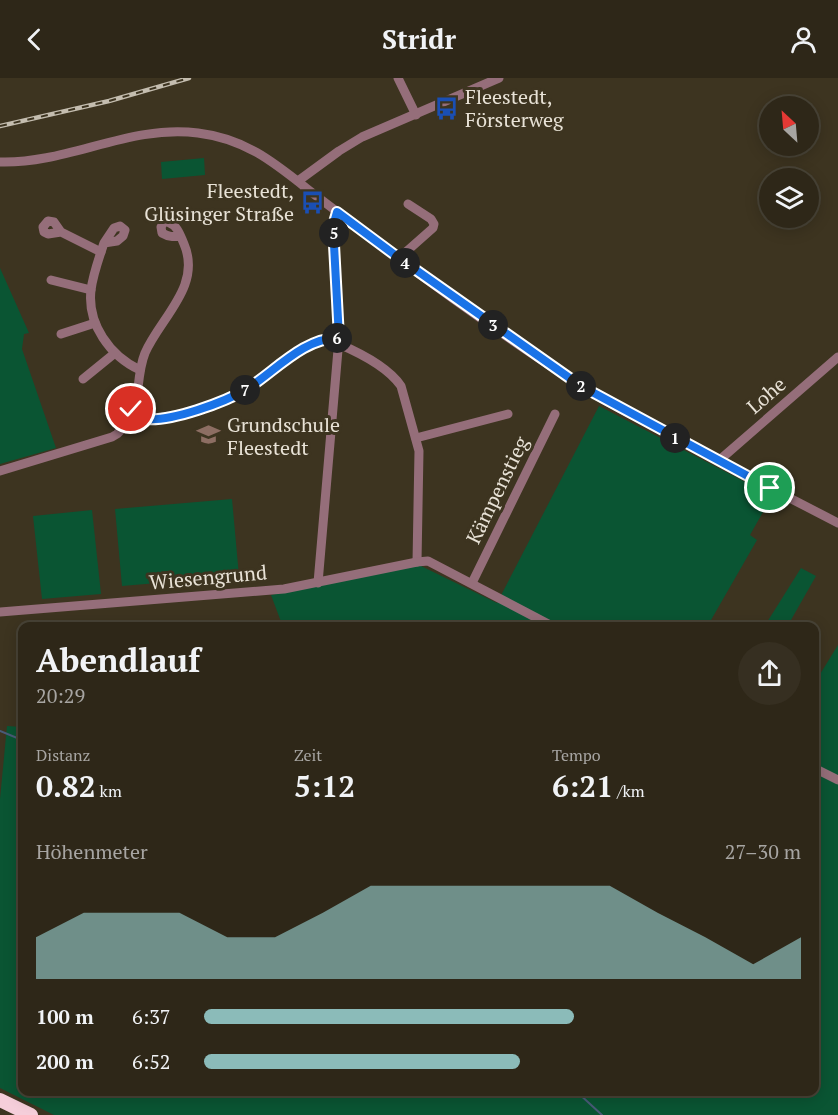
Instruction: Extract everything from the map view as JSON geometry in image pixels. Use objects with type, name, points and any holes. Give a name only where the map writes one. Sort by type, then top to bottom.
[{"type":"highway","points":[[0,1100],[31,1115]]},
{"type":"street","points":[[398,78],[416,115]]},
{"type":"street","points":[[298,181],[362,137],[499,78]]},
{"type":"street","points":[[0,162],[40,160],[150,133],[190,132],[230,139],[249,147],[298,181],[399,258],[581,386],[838,523]]},
{"type":"street","points":[[399,258],[433,228],[434,224],[431,219],[408,204]]},
{"type":"street","points":[[318,583],[339,341],[333,226],[337,212]]},
{"type":"street","points":[[61,232],[103,248],[91,290],[95,323],[102,338],[115,353],[140,370]]},
{"type":"street","points":[[135,408],[140,370],[145,354],[178,300],[188,278],[188,253],[180,236]]},
{"type":"street","points":[[51,280],[91,290]]},
{"type":"street","points":[[61,334],[95,323]]},
{"type":"street","points":[[145,419],[167,419],[231,397],[254,384],[291,355],[330,338],[339,341],[395,378],[401,386],[419,451],[417,562],[428,561],[545,622]]},
{"type":"street","points":[[83,379],[115,353]]},
{"type":"street","name":"Lohe","points":[[720,462],[838,357]]},
{"type":"street","points":[[135,408],[143,411],[145,419],[143,424],[132,427],[126,415],[128,411],[135,408]]},
{"type":"street","points":[[416,438],[508,414]]},
{"type":"street","name":"Kämpenstieg","points":[[472,583],[555,414]]},
{"type":"street","points":[[0,471],[112,437],[128,423]]},
{"type":"street","name":"Wiesengrund","points":[[0,612],[284,589],[417,562]]},
{"type":"street","points":[[819,770],[838,780]]},
{"type":"green space","points":[[204,158],[205,175],[162,179],[161,162]]},
{"type":"green space","points":[[0,268],[29,333],[24,334],[22,349],[56,448],[0,464]]},
{"type":"green space","points":[[599,406],[772,496],[750,535],[757,540],[710,622],[281,622],[271,595],[419,565],[497,603]]},
{"type":"green space","points":[[232,499],[239,576],[122,586],[115,509]]},
{"type":"green space","points":[[92,510],[101,594],[42,599],[33,516]]},
{"type":"green space","points":[[801,568],[816,576],[790,622],[767,622]]},
{"type":"green space","points":[[838,645],[838,1115],[54,1115],[0,1088],[0,799],[7,726],[18,727],[18,1096],[819,1096],[819,676]]},
{"type":"waterway","points":[[0,731],[18,738]]},
{"type":"waterway","points":[[581,1096],[602,1115]]},
{"type":"railway","points":[[0,126],[109,101],[189,78]]},
{"type":"place","name":"Fleestedt, Försterweg","points":[[447,108]]},
{"type":"place","name":"Fleestedt, Glüsinger Straße","points":[[312,202]]},
{"type":"place","name":"Grundschule Fleestedt","points":[[209,435]]},
{"type":"route","points":[[131,409],[141,409],[145,413],[145,419],[167,419],[231,397],[254,384],[291,355],[330,338],[339,338],[333,226],[337,212],[497,329],[581,386],[770,488]]}]
